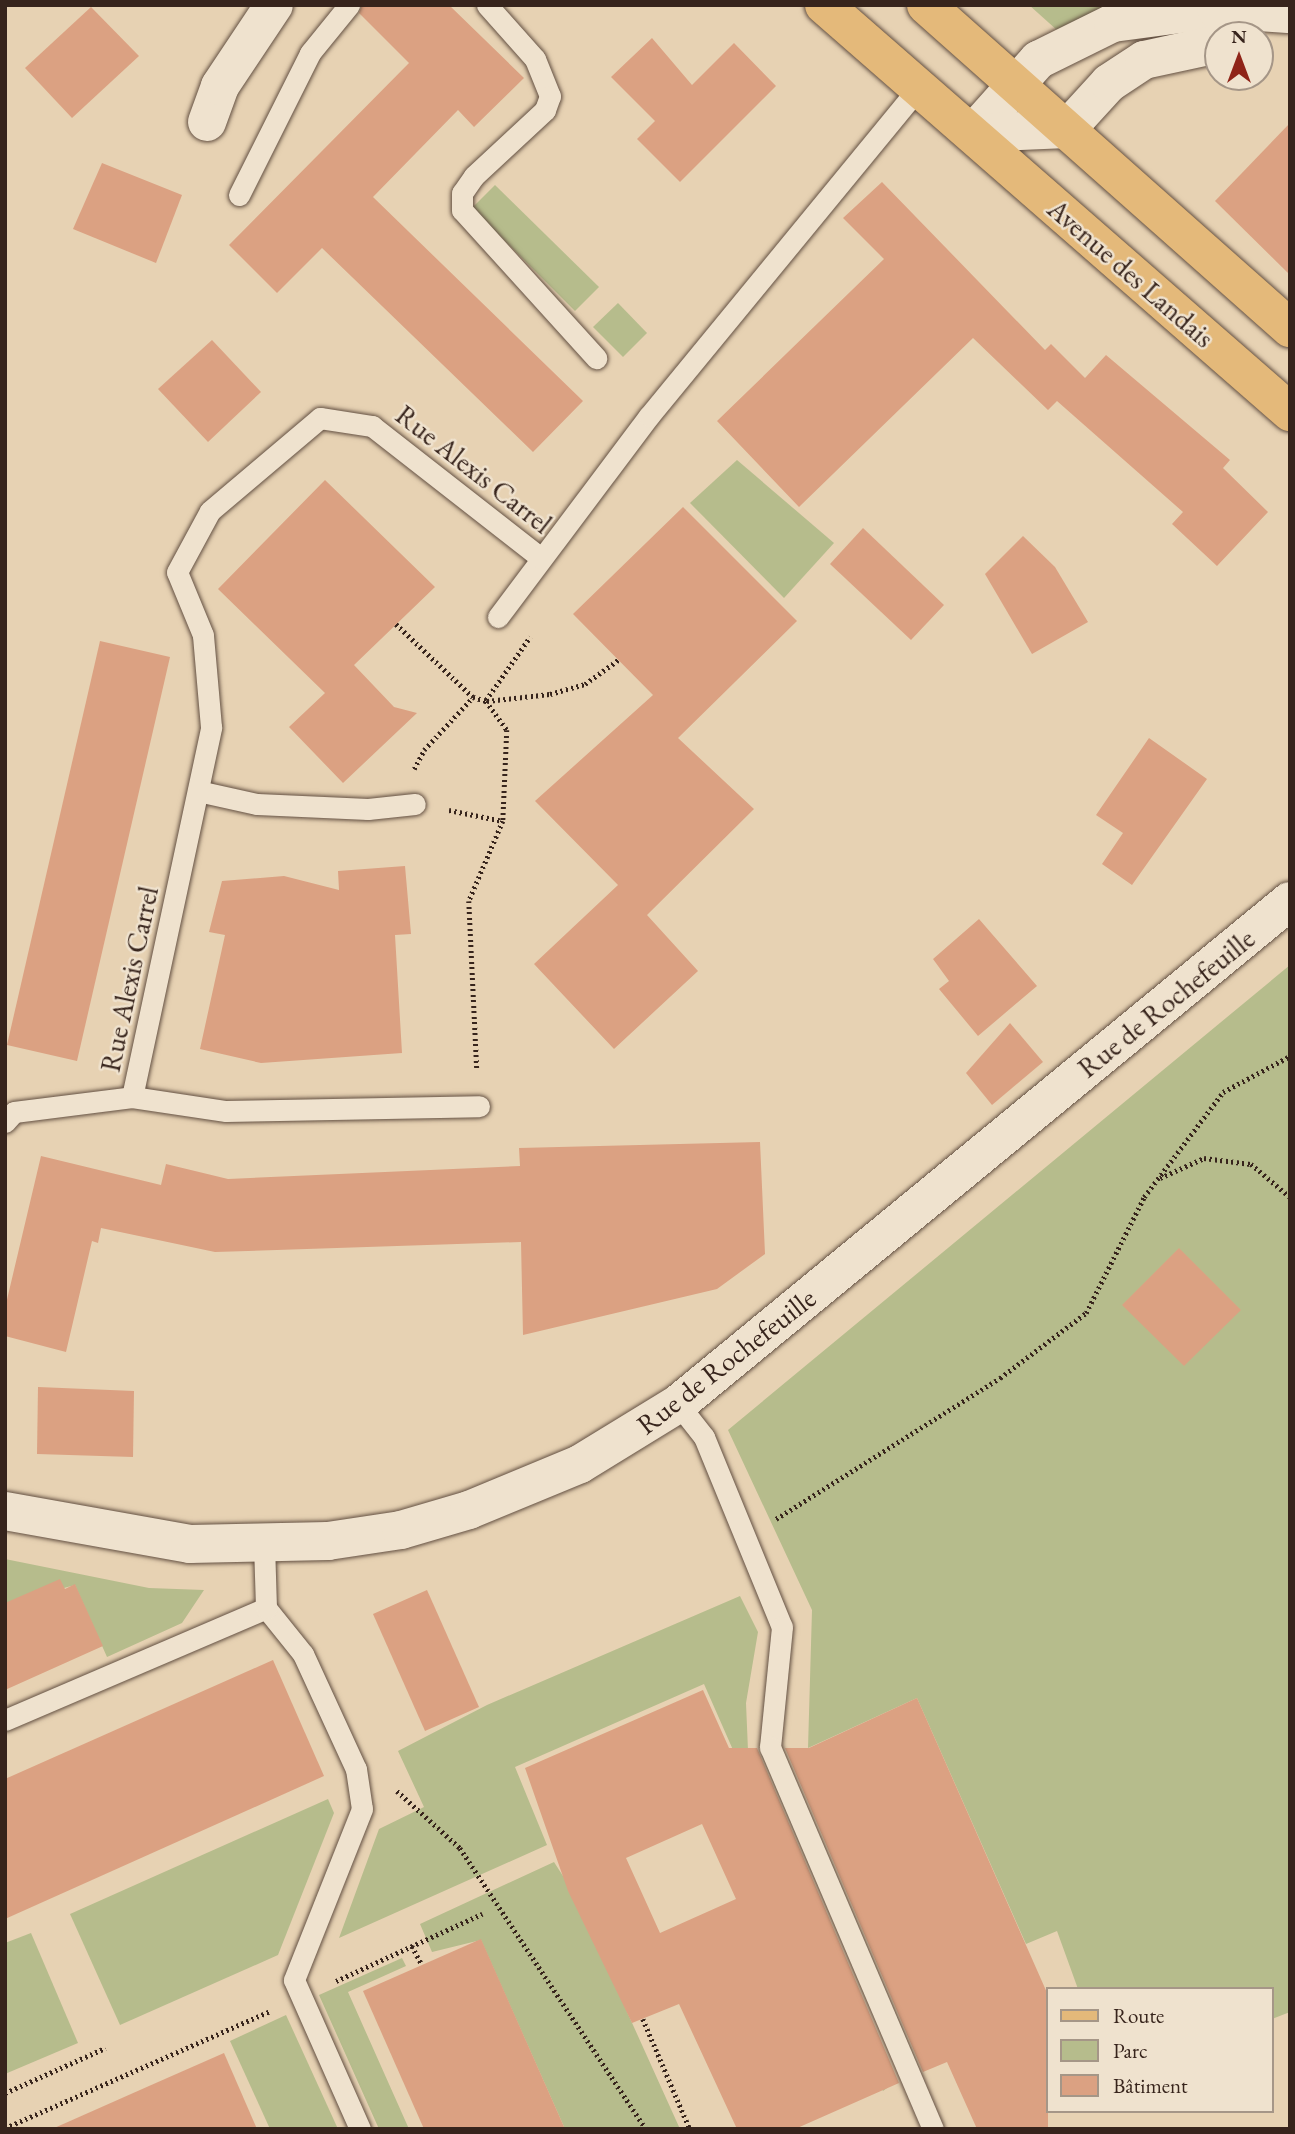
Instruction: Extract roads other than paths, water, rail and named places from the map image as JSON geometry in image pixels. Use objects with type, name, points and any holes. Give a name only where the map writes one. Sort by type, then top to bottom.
[{"type":"main road","name":"Avenue des Landais","points":[[824,5],[1290,412]]},
{"type":"main road","points":[[926,5],[1290,328]]},
{"type":"street","points":[[207,122],[220,86],[274,5]]},
{"type":"street","points":[[972,133],[1038,60],[1113,23],[1216,9],[1289,14]]},
{"type":"street","points":[[1273,21],[1289,14]]},
{"type":"street","points":[[972,133],[1068,129],[1109,83],[1144,60],[1204,47]]},
{"type":"street","name":"Rue de Rochefeuille","points":[[5,1511],[116,1535],[264,1545],[401,1530],[469,1510],[580,1464],[678,1404],[1290,901]]},
{"type":"lane","points":[[239,195],[310,52],[349,5]]},
{"type":"lane","points":[[487,5],[536,59],[551,96],[545,110],[474,176],[462,193],[463,210],[596,358]]},
{"type":"lane","name":"Rue Alexis Carrel","points":[[5,1122],[14,1112],[132,1097],[211,727],[204,648],[177,572],[210,511],[320,418],[372,426],[541,558],[649,416],[918,88]]},
{"type":"lane","points":[[498,617],[541,558]]},
{"type":"lane","points":[[198,791],[257,804],[405,805]]},
{"type":"lane","points":[[132,1097],[226,1111],[479,1106]]},
{"type":"lane","points":[[678,1404],[705,1437],[782,1627],[771,1747],[933,2129]]},
{"type":"lane","points":[[264,1545],[266,1608],[303,1654],[356,1769],[362,1809],[294,1980],[360,2129]]},
{"type":"lane","points":[[5,1720],[266,1608]]}]
